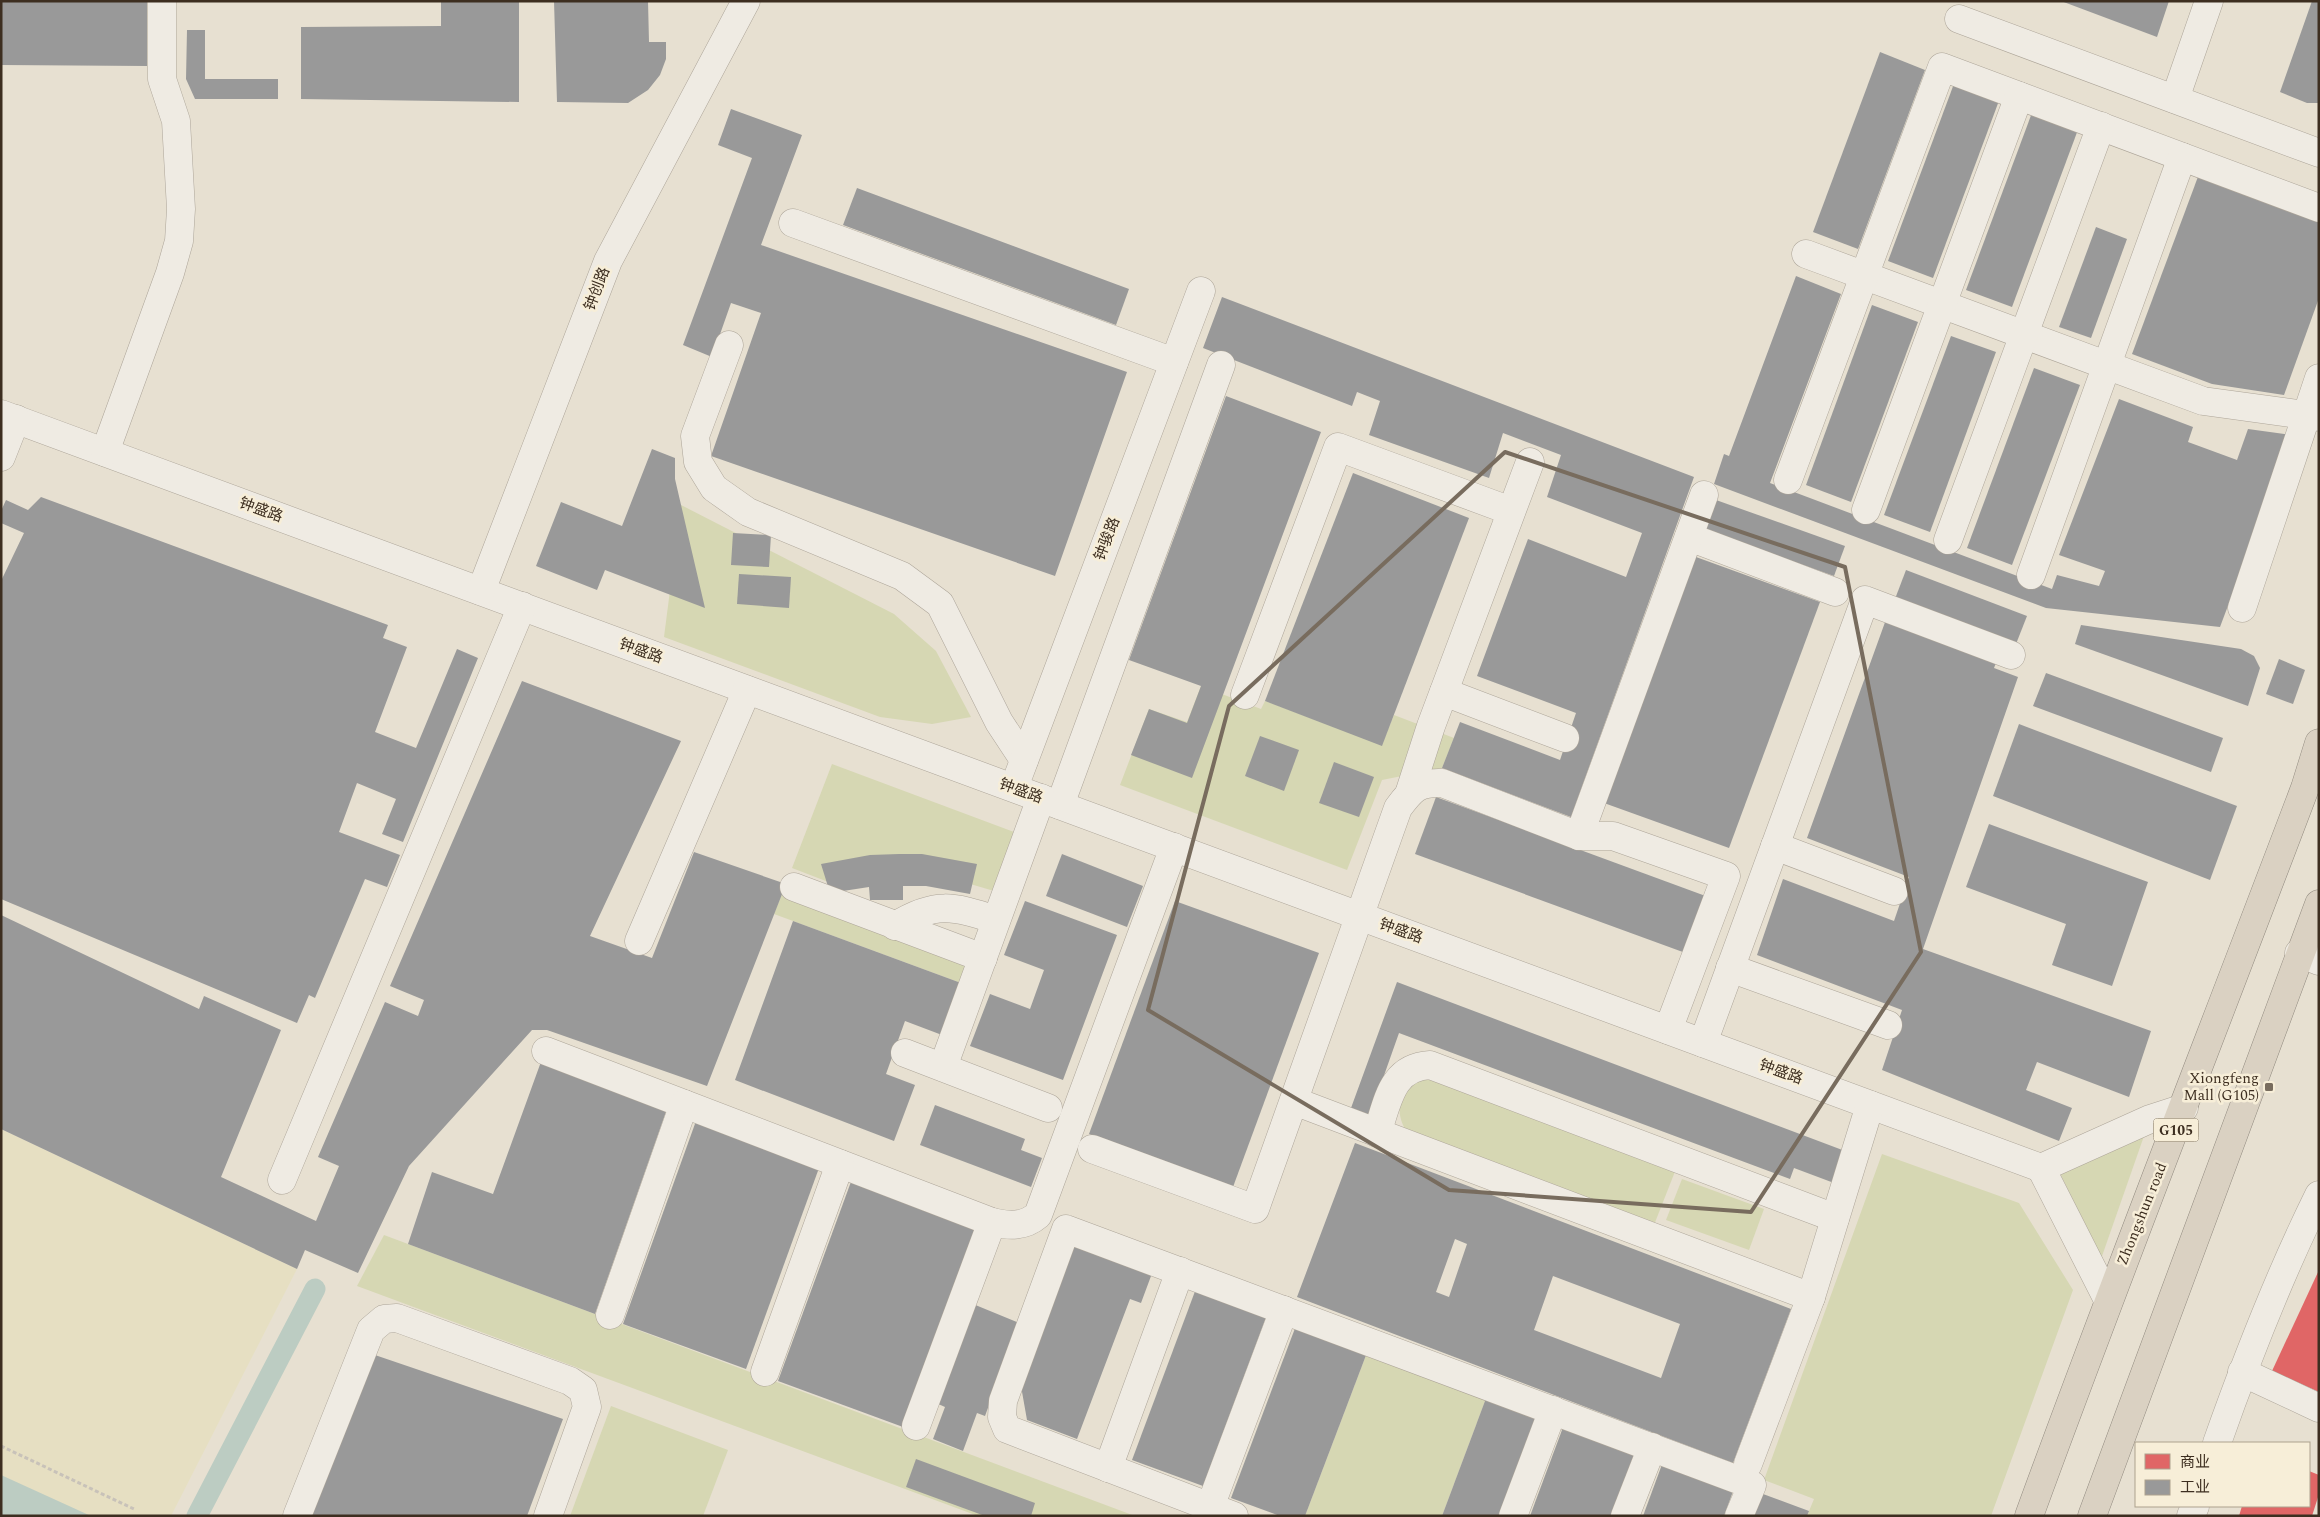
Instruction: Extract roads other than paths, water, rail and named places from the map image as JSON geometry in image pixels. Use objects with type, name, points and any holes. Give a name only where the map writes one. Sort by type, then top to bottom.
[{"type":"highway","name":"Zhongshun road","points":[[2029,1516],[2108,1300],[2184,1108],[2305,788],[2319,743]]},
{"type":"highway","points":[[2092,1516],[2309,957],[2316,918]]},
{"type":"street","points":[[105,452],[170,274],[179,241],[181,208],[176,121],[162,79],[162,1]]},
{"type":"street","name":"钟创路","points":[[481,591],[608,261],[746,1]]},
{"type":"street","points":[[2175,99],[2209,1]]},
{"type":"street","points":[[1959,19],[2319,153]]},
{"type":"street","points":[[1788,480],[1942,67],[2319,208]]},
{"type":"street","points":[[1866,510],[2019,96]]},
{"type":"street","points":[[1948,540],[2100,126]]},
{"type":"street","points":[[2030,575],[2182,157]]},
{"type":"street","points":[[793,223],[1174,362]]},
{"type":"street","points":[[1806,254],[2105,367],[2203,401],[2313,416]]},
{"type":"street","name":"钟骏路","points":[[1014,788],[1201,291]]},
{"type":"street","points":[[729,345],[695,436],[698,462],[714,488],[748,512],[902,576],[940,604],[998,722],[1024,760]]},
{"type":"street","points":[[942,1067],[996,920],[1050,802],[1221,364]]},
{"type":"street","points":[[2242,608],[2313,416],[2319,378]]},
{"type":"street","points":[[1,456],[8,417]]},
{"type":"street","name":"钟盛路","points":[[8,417],[2041,1168]]},
{"type":"street","points":[[1244,695],[1338,447],[1511,511]]},
{"type":"street","points":[[1092,1149],[1255,1209],[1398,808],[1410,791],[1417,764],[1530,462]]},
{"type":"street","points":[[1579,836],[1704,495]]},
{"type":"street","points":[[1689,537],[1835,592]]},
{"type":"street","points":[[1703,1043],[1865,600],[2011,655]]},
{"type":"street","points":[[282,1180],[522,606]]},
{"type":"street","points":[[639,941],[747,690]]},
{"type":"street","points":[[1444,692],[1565,738]]},
{"type":"street","points":[[1410,791],[1426,782],[1442,783],[1579,836],[1613,836],[1726,876],[1668,1030]]},
{"type":"street","points":[[1775,846],[1894,891]]},
{"type":"street","points":[[546,1051],[992,1222],[1018,1225],[1030,1222],[1038,1215],[1174,847]]},
{"type":"street","points":[[794,887],[983,958]]},
{"type":"street","points":[[895,926],[917,912],[941,908],[967,910],[996,920]]},
{"type":"street","points":[[1730,968],[1888,1025]]},
{"type":"street","points":[[905,1053],[1048,1108]]},
{"type":"street","points":[[1377,1133],[1395,1084],[1403,1073],[1415,1066],[1430,1065],[1836,1218]]},
{"type":"street","points":[[1294,1101],[1811,1297]]},
{"type":"street","points":[[610,1315],[684,1104]]},
{"type":"street","points":[[1748,1464],[1811,1297],[1870,1105]]},
{"type":"street","points":[[2108,1300],[2041,1168],[2150,1119],[2184,1108]]},
{"type":"street","points":[[765,1372],[840,1164]]},
{"type":"street","points":[[2217,1442],[2242,1372],[2288,1257],[2319,1195]]},
{"type":"street","points":[[916,1426],[992,1222]]},
{"type":"street","points":[[1284,1310],[1222,1511],[1008,1429],[1002,1417],[1003,1401],[1066,1229],[1180,1272],[1284,1310],[1752,1484],[1740,1516]]},
{"type":"street","points":[[1108,1468],[1180,1272]]},
{"type":"street","points":[[297,1516],[371,1330],[384,1318],[397,1318],[570,1381],[583,1390],[587,1407],[548,1516]]},
{"type":"street","points":[[2242,1372],[2319,1408]]},
{"type":"street","points":[[1513,1516],[1552,1410]]},
{"type":"street","points":[[1626,1516],[1652,1447]]},
{"type":"waterway","points":[[197,1516],[315,1289]]},
{"type":"place","name":"Xiongfeng Mall (G105)","points":[[2269,1087]]}]
